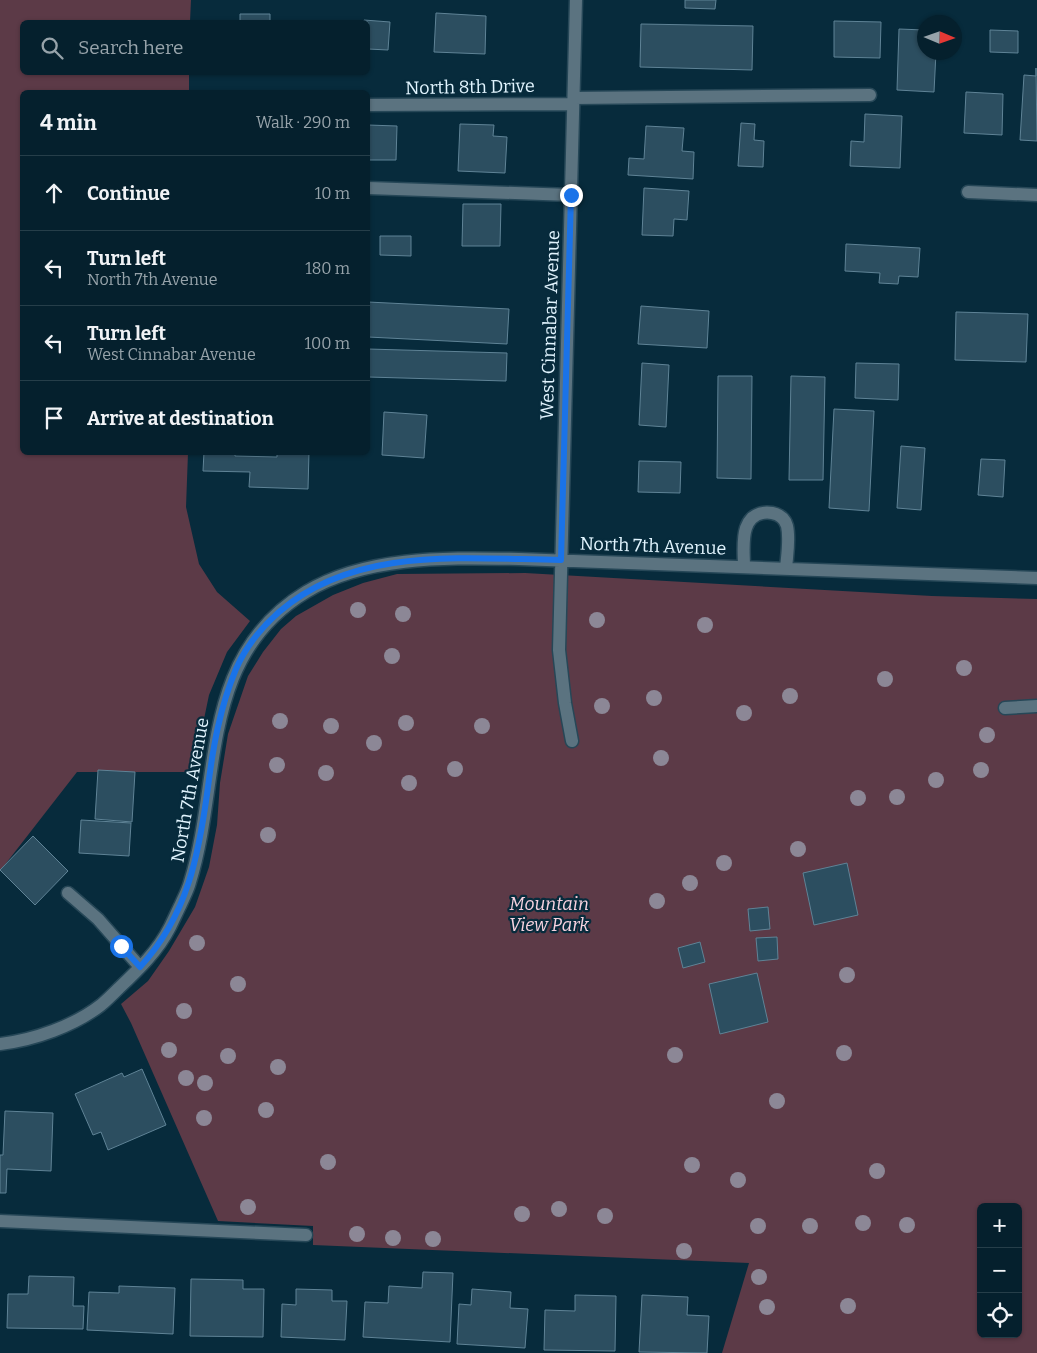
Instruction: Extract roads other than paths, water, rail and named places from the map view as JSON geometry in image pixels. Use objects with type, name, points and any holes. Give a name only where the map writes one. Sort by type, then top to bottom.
[{"type":"street","name":"West Cinnabar Avenue","points":[[572,741],[565,703],[559,650],[576,0]]},
{"type":"street","name":"North 8th Drive","points":[[370,105],[870,96]]},
{"type":"street","points":[[370,188],[571,195]]},
{"type":"street","points":[[968,192],[1037,195]]},
{"type":"street","points":[[744,567],[746,528],[751,519],[761,513],[775,513],[783,517],[787,526],[786,569]]},
{"type":"street","name":"North 7th Avenue","points":[[0,1044],[45,1035],[87,1014],[101,1005],[152,955],[170,927],[190,885],[198,855],[218,729],[236,668],[253,640],[284,607],[306,592],[337,577],[392,563],[461,558],[1037,578]]},
{"type":"street","points":[[1006,708],[1037,706]]},
{"type":"street","points":[[68,893],[98,919],[140,967]]},
{"type":"street","points":[[0,1221],[306,1235]]},
{"type":"park label","name":"Mountain View Park","points":[[549,914]]}]
